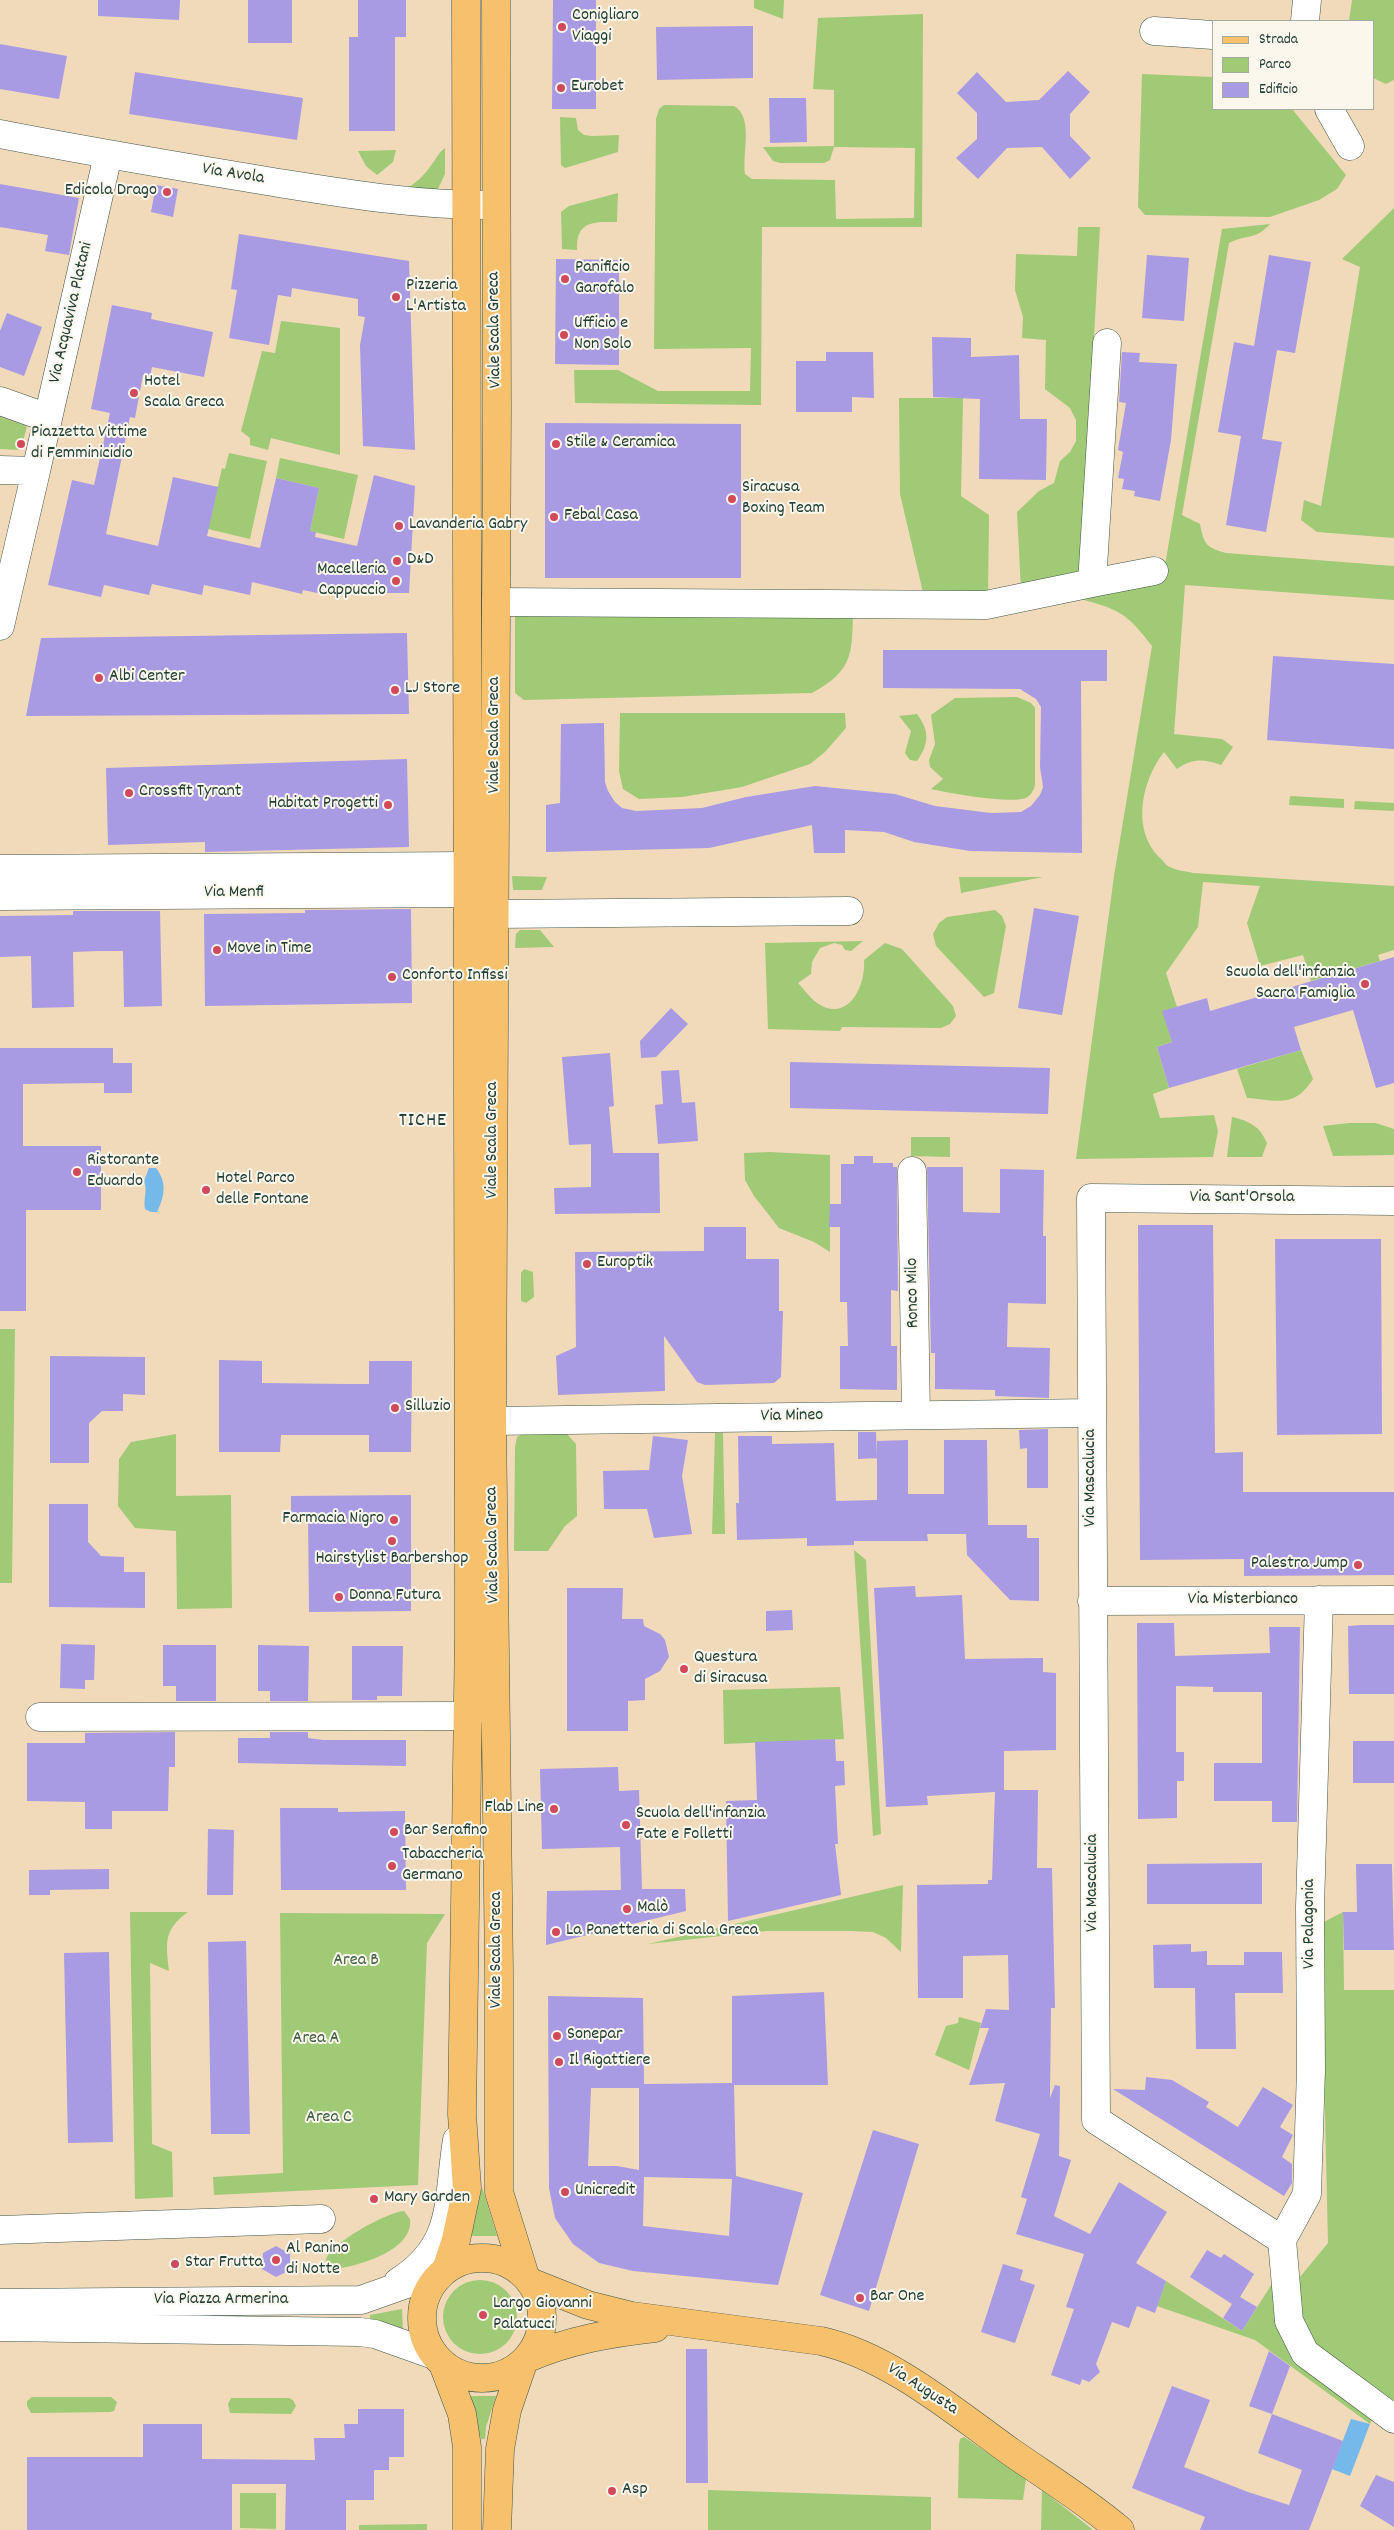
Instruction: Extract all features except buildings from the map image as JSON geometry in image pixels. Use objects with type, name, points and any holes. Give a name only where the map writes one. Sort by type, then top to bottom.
[{"type":"main road","name":"Viale Scala Greca","points":[[442,2273],[456,2240],[466,2188],[462,2114],[469,1716],[466,0]]},
{"type":"main road","name":"Viale Scala Greca","points":[[496,0],[496,602],[492,1421],[498,1951],[498,2192],[528,2279]]},
{"type":"main road","points":[[467,2530],[467,2447],[462,2414],[439,2359],[424,2333],[422,2314],[426,2296],[442,2273],[472,2258],[487,2258],[508,2264],[528,2279],[588,2305],[632,2316],[693,2324]]},
{"type":"main road","points":[[497,2530],[500,2448],[507,2410],[526,2360],[536,2346],[543,2320],[538,2293],[528,2279]]},
{"type":"main road","points":[[439,2359],[469,2377],[483,2378],[497,2376],[560,2344],[610,2333],[693,2324]]},
{"type":"main road","name":"Via Augusta","points":[[693,2324],[821,2341],[846,2346],[868,2356],[943,2404],[1110,2526]]},
{"type":"street","points":[[1305,20],[1307,0]]},
{"type":"street","points":[[1154,32],[1212,35]]},
{"type":"street","points":[[1329,110],[1350,146]]},
{"type":"street","name":"Via Avola","points":[[0,134],[108,155],[378,199],[436,205],[495,205]]},
{"type":"street","name":"Via Acquaviva Platani","points":[[0,626],[108,155]]},
{"type":"street","points":[[1092,584],[1108,343]]},
{"type":"street","points":[[0,401],[48,418]]},
{"type":"street","points":[[0,470],[36,471]]},
{"type":"street","points":[[496,602],[986,605],[1154,571]]},
{"type":"street","name":"Via Menfi","points":[[0,869],[467,866]]},
{"type":"street","points":[[184,868],[185,895]]},
{"type":"street","name":"Via Menfi","points":[[0,896],[468,893]]},
{"type":"street","points":[[495,914],[849,911]]},
{"type":"street","name":"Ronco Milo","points":[[912,1170],[916,1415]]},
{"type":"street","name":"Via Sant'Orsola","points":[[1091,1198],[1394,1201]]},
{"type":"street","name":"Via Mascalucia","points":[[1091,1198],[1096,2120],[1282,2240]]},
{"type":"street","name":"Via Mineo","points":[[492,1421],[1092,1413]]},
{"type":"street","name":"Via Palagonia","points":[[1282,2240],[1307,2194],[1310,2070],[1310,1906],[1319,1600]]},
{"type":"street","name":"Via Misterbianco","points":[[1092,1601],[1394,1600]]},
{"type":"street","points":[[40,1717],[469,1716]]},
{"type":"street","points":[[382,2292],[415,2271],[433,2252],[450,2208],[456,2143],[462,2114]]},
{"type":"street","points":[[0,2230],[321,2218]]},
{"type":"street","points":[[1282,2240],[1290,2321],[1305,2353],[1394,2419]]},
{"type":"street","name":"Via Piazza Armerina","points":[[0,2303],[360,2300],[442,2273]]},
{"type":"street","name":"Via Piazza Armerina","points":[[0,2327],[360,2332],[375,2334],[439,2359]]},
{"type":"green space","points":[[754,0],[784,0],[783,19],[754,8]]},
{"type":"green space","points":[[1352,0],[1394,0],[1394,80],[1386,84],[1374,78],[1374,20],[1349,20]]},
{"type":"green space","points":[[923,14],[922,227],[762,227],[761,405],[575,403],[574,370],[618,370],[658,391],[750,391],[751,348],[654,349],[656,119],[659,109],[664,105],[734,106],[744,118],[746,137],[745,174],[752,179],[835,180],[836,219],[914,218],[915,148],[834,147],[830,160],[824,163],[780,163],[773,161],[763,147],[834,146],[834,90],[813,89],[818,18]]},
{"type":"green space","points":[[1142,74],[1212,77],[1212,110],[1293,110],[1346,175],[1337,189],[1319,200],[1270,217],[1145,215],[1138,207]]},
{"type":"green space","points":[[560,117],[576,118],[578,130],[584,135],[619,135],[618,152],[565,168],[561,165]]},
{"type":"green space","points":[[445,148],[445,174],[437,191],[404,190],[423,175]]},
{"type":"green space","points":[[396,150],[393,162],[377,175],[366,166],[358,151]]},
{"type":"green space","points":[[618,193],[617,222],[601,222],[588,225],[580,233],[577,240],[577,250],[562,249],[561,212],[569,206]]},
{"type":"green space","points":[[1394,208],[1394,538],[1317,532],[1301,520],[1304,500],[1321,506],[1360,267],[1342,259]]},
{"type":"green space","points":[[1270,224],[1256,235],[1229,243],[1182,515],[1200,524],[1203,537],[1210,547],[1226,553],[1394,566],[1394,600],[1185,585],[1174,734],[1222,739],[1233,747],[1221,765],[1193,761],[1177,769],[1164,752],[1156,763],[1145,790],[1142,819],[1150,846],[1166,864],[1176,869],[1193,873],[1394,886],[1394,950],[1378,955],[1380,961],[1311,981],[1303,955],[1260,966],[1247,923],[1260,886],[1203,882],[1198,927],[1166,973],[1177,1007],[1163,1011],[1172,1042],[1157,1047],[1169,1088],[1153,1094],[1160,1118],[1214,1115],[1218,1131],[1213,1157],[1076,1159],[1114,876],[1152,646],[1125,616],[1117,611],[1070,596],[1163,577],[1222,229]]},
{"type":"green space","points":[[1078,227],[1100,227],[1081,577],[1021,590],[1017,512],[1039,491],[1054,483],[1060,461],[1070,452],[1076,441],[1076,420],[1070,408],[1045,389],[1046,340],[1022,338],[1023,317],[1015,290],[1016,254],[1077,256]]},
{"type":"green space","points":[[281,321],[340,328],[340,455],[271,438],[268,450],[250,445],[250,438],[241,431],[262,351],[275,353]]},
{"type":"green space","points":[[899,398],[963,398],[961,496],[989,515],[988,597],[924,597],[900,494]]},
{"type":"green space","points":[[0,417],[27,426],[21,450],[0,449]]},
{"type":"green space","points":[[229,453],[267,461],[250,539],[208,529],[222,468],[225,469]]},
{"type":"green space","points":[[280,458],[358,475],[344,539],[310,531],[319,488],[276,478]]},
{"type":"green space","points":[[515,612],[853,613],[852,641],[847,661],[842,669],[825,685],[812,693],[524,700],[515,693]]},
{"type":"green space","points":[[1017,697],[1031,703],[1035,708],[1035,785],[1033,791],[1026,798],[1007,800],[931,789],[943,779],[930,767],[929,760],[935,744],[931,715],[955,698]]},
{"type":"green space","points":[[620,713],[845,713],[846,728],[825,752],[810,764],[742,787],[682,797],[639,799],[623,789],[619,771]]},
{"type":"green space","points":[[917,714],[926,732],[926,743],[917,761],[910,760],[905,753],[911,731],[899,716]]},
{"type":"green space","points":[[1290,796],[1344,799],[1344,808],[1289,805]]},
{"type":"green space","points":[[1355,801],[1394,803],[1394,811],[1354,809]]},
{"type":"green space","points":[[512,876],[547,877],[542,890],[513,890]]},
{"type":"green space","points":[[959,877],[1043,877],[961,893]]},
{"type":"green space","points":[[995,910],[1002,916],[1006,926],[994,993],[984,997],[936,946],[933,934],[939,923],[947,917]]},
{"type":"green space","points":[[520,930],[540,930],[554,947],[515,948],[516,934]]},
{"type":"green space","points":[[863,941],[851,951],[845,950],[842,945],[834,943],[820,948],[812,962],[811,974],[798,983],[817,1003],[828,1008],[838,1009],[853,999],[858,991],[862,981],[864,960],[885,943],[902,949],[953,1006],[956,1016],[950,1024],[941,1028],[842,1027],[840,1031],[768,1029],[765,943]]},
{"type":"green space","points":[[1301,1050],[1313,1079],[1306,1089],[1292,1099],[1276,1101],[1247,1098],[1237,1069]]},
{"type":"green space","points":[[1232,1117],[1244,1120],[1261,1132],[1267,1143],[1262,1157],[1227,1157]]},
{"type":"green space","points":[[1349,1123],[1376,1123],[1394,1129],[1394,1155],[1333,1156],[1323,1126]]},
{"type":"green space","points":[[911,1137],[950,1137],[950,1157],[911,1156]]},
{"type":"green space","points":[[769,1152],[830,1155],[830,1252],[814,1242],[779,1228],[754,1196],[745,1180],[744,1153]]},
{"type":"green space","points":[[524,1269],[533,1272],[534,1297],[526,1303],[521,1301],[521,1273]]},
{"type":"green space","points":[[0,1329],[15,1329],[12,1583],[0,1583]]},
{"type":"green space","points":[[715,1433],[723,1433],[725,1534],[712,1534]]},
{"type":"green space","points":[[176,1434],[176,1496],[231,1495],[232,1608],[177,1609],[176,1531],[135,1528],[118,1506],[119,1459],[131,1442]]},
{"type":"green space","points":[[522,1434],[567,1434],[576,1444],[577,1516],[565,1526],[548,1551],[514,1551],[515,1447],[517,1437]]},
{"type":"green space","points":[[854,1550],[866,1560],[881,1834],[873,1836]]},
{"type":"green space","points":[[840,1687],[844,1739],[724,1744],[723,1690]]},
{"type":"green space","points":[[903,1885],[901,1952],[886,1938],[873,1932],[849,1931],[767,1931],[648,1944]]},
{"type":"green space","points":[[130,1912],[188,1912],[170,1931],[167,1945],[169,1971],[150,1963],[152,2144],[172,2152],[173,2197],[135,2199]]},
{"type":"green space","points":[[1343,1912],[1344,1990],[1394,1990],[1394,2404],[1302,2335],[1295,2283],[1328,2243],[1321,1945],[1322,1923]]},
{"type":"green space","points":[[280,1913],[445,1914],[427,1943],[418,2185],[214,2195],[213,2177],[283,2173]]},
{"type":"green space","points":[[959,2017],[981,2023],[969,2070],[935,2055],[946,2026],[958,2023]]},
{"type":"green space","points":[[482,2187],[497,2236],[468,2236]]},
{"type":"green space","points":[[404,2211],[410,2219],[409,2230],[394,2248],[370,2260],[335,2269],[326,2261],[329,2254],[336,2247],[359,2230],[385,2217]]},
{"type":"green space","points":[[1275,2279],[1283,2314],[1374,2415],[1370,2424],[1255,2340],[1157,2306],[1166,2281],[1242,2331]]},
{"type":"green space","points":[[480,2280],[501,2286],[511,2296],[517,2317],[511,2338],[501,2348],[480,2354],[459,2348],[449,2338],[443,2317],[449,2296],[459,2286]]},
{"type":"green space","points":[[402,2309],[403,2330],[370,2321],[370,2315]]},
{"type":"green space","points":[[467,2396],[496,2396],[486,2427],[485,2439],[481,2439]]},
{"type":"green space","points":[[32,2397],[111,2397],[117,2402],[114,2411],[110,2412],[31,2413],[27,2406],[27,2401]]},
{"type":"green space","points":[[231,2398],[289,2398],[293,2400],[296,2406],[291,2414],[230,2413],[228,2404]]},
{"type":"green space","points":[[964,2437],[1026,2479],[1023,2500],[958,2498],[959,2445],[960,2439]]},
{"type":"green space","points":[[708,2490],[931,2497],[931,2530],[708,2530]]},
{"type":"green space","points":[[1042,2490],[1092,2529],[1092,2530],[1041,2530]]},
{"type":"green space","points":[[240,2493],[276,2493],[276,2529],[240,2528]]},
{"type":"green space","points":[[427,2524],[427,2530],[359,2530],[359,2525]]},
{"type":"water","points":[[149,1168],[156,1168],[160,1173],[164,1189],[157,1212],[145,1209],[146,1188],[144,1181]]},
{"type":"water","points":[[1351,2419],[1370,2424],[1350,2476],[1332,2469]]},
{"type":"place","name":"Conigliaro Viaggi","points":[[562,27]]},
{"type":"place","name":"Eurobet","points":[[561,88]]},
{"type":"place","name":"Edicola Drago","points":[[167,192]]},
{"type":"place","name":"Panificio Garofalo","points":[[565,279]]},
{"type":"place","name":"Pizzeria L'Artista","points":[[396,297]]},
{"type":"place","name":"Ufficio e Non Solo","points":[[564,335]]},
{"type":"place","name":"Hotel Scala Greca","points":[[134,393]]},
{"type":"place","name":"Piazzetta Vittime di Femminicidio","points":[[21,444]]},
{"type":"place","name":"Stile & Ceramica","points":[[556,444]]},
{"type":"place","name":"Siracusa Boxing Team","points":[[732,499]]},
{"type":"place","name":"Febal Casa","points":[[554,517]]},
{"type":"place","name":"Lavanderia Gabry","points":[[399,526]]},
{"type":"place","name":"D&D","points":[[397,561]]},
{"type":"place","name":"Macelleria Cappuccio","points":[[396,581]]},
{"type":"place","name":"Albi Center","points":[[99,678]]},
{"type":"place","name":"LJ Store","points":[[395,690]]},
{"type":"place","name":"Crossfit Tyrant","points":[[129,793]]},
{"type":"place","name":"Habitat Progetti","points":[[388,805]]},
{"type":"place","name":"Move in Time","points":[[217,950]]},
{"type":"place","name":"Conforto Infissi","points":[[392,977]]},
{"type":"place","name":"Scuola dell'infanzia Sacra Famiglia","points":[[1365,984]]},
{"type":"place","name":"Ristorante Eduardo","points":[[77,1172]]},
{"type":"place","name":"Hotel Parco delle Fontane","points":[[206,1190]]},
{"type":"place","name":"Europtik","points":[[587,1264]]},
{"type":"place","name":"Silluzio","points":[[395,1408]]},
{"type":"place","name":"Farmacia Nigro","points":[[394,1520]]},
{"type":"place","name":"Hairstylist Barbershop","points":[[392,1541]]},
{"type":"place","name":"Palestra Jump","points":[[1358,1565]]},
{"type":"place","name":"Donna Futura","points":[[339,1597]]},
{"type":"place","name":"Questura di Siracusa","points":[[684,1669]]},
{"type":"place","name":"Flab Line","points":[[554,1809]]},
{"type":"place","name":"Scuola dell'infanzia Fate e Folletti","points":[[626,1825]]},
{"type":"place","name":"Bar Serafino","points":[[394,1832]]},
{"type":"place","name":"Tabaccheria Germano","points":[[392,1866]]},
{"type":"place","name":"Malò","points":[[627,1909]]},
{"type":"place","name":"La Panetteria di Scala Greca","points":[[556,1932]]},
{"type":"place","name":"Sonepar","points":[[557,2036]]},
{"type":"place","name":"Il Rigattiere","points":[[559,2062]]},
{"type":"place","name":"Unicredit","points":[[565,2192]]},
{"type":"place","name":"Mary Garden","points":[[374,2199]]},
{"type":"place","name":"Al Panino di Notte","points":[[276,2260]]},
{"type":"place","name":"Star Frutta","points":[[175,2264]]},
{"type":"place","name":"Bar One","points":[[860,2298]]},
{"type":"place","name":"Largo Giovanni Palatucci","points":[[483,2315]]},
{"type":"place","name":"Asp","points":[[612,2491]]},
{"type":"district","name":"TICHE","points":[[423,1122]]},
{"type":"park label","name":"Area B","points":[[356,1962]]},
{"type":"park label","name":"Area A","points":[[316,2040]]},
{"type":"park label","name":"Area C","points":[[329,2119]]}]
